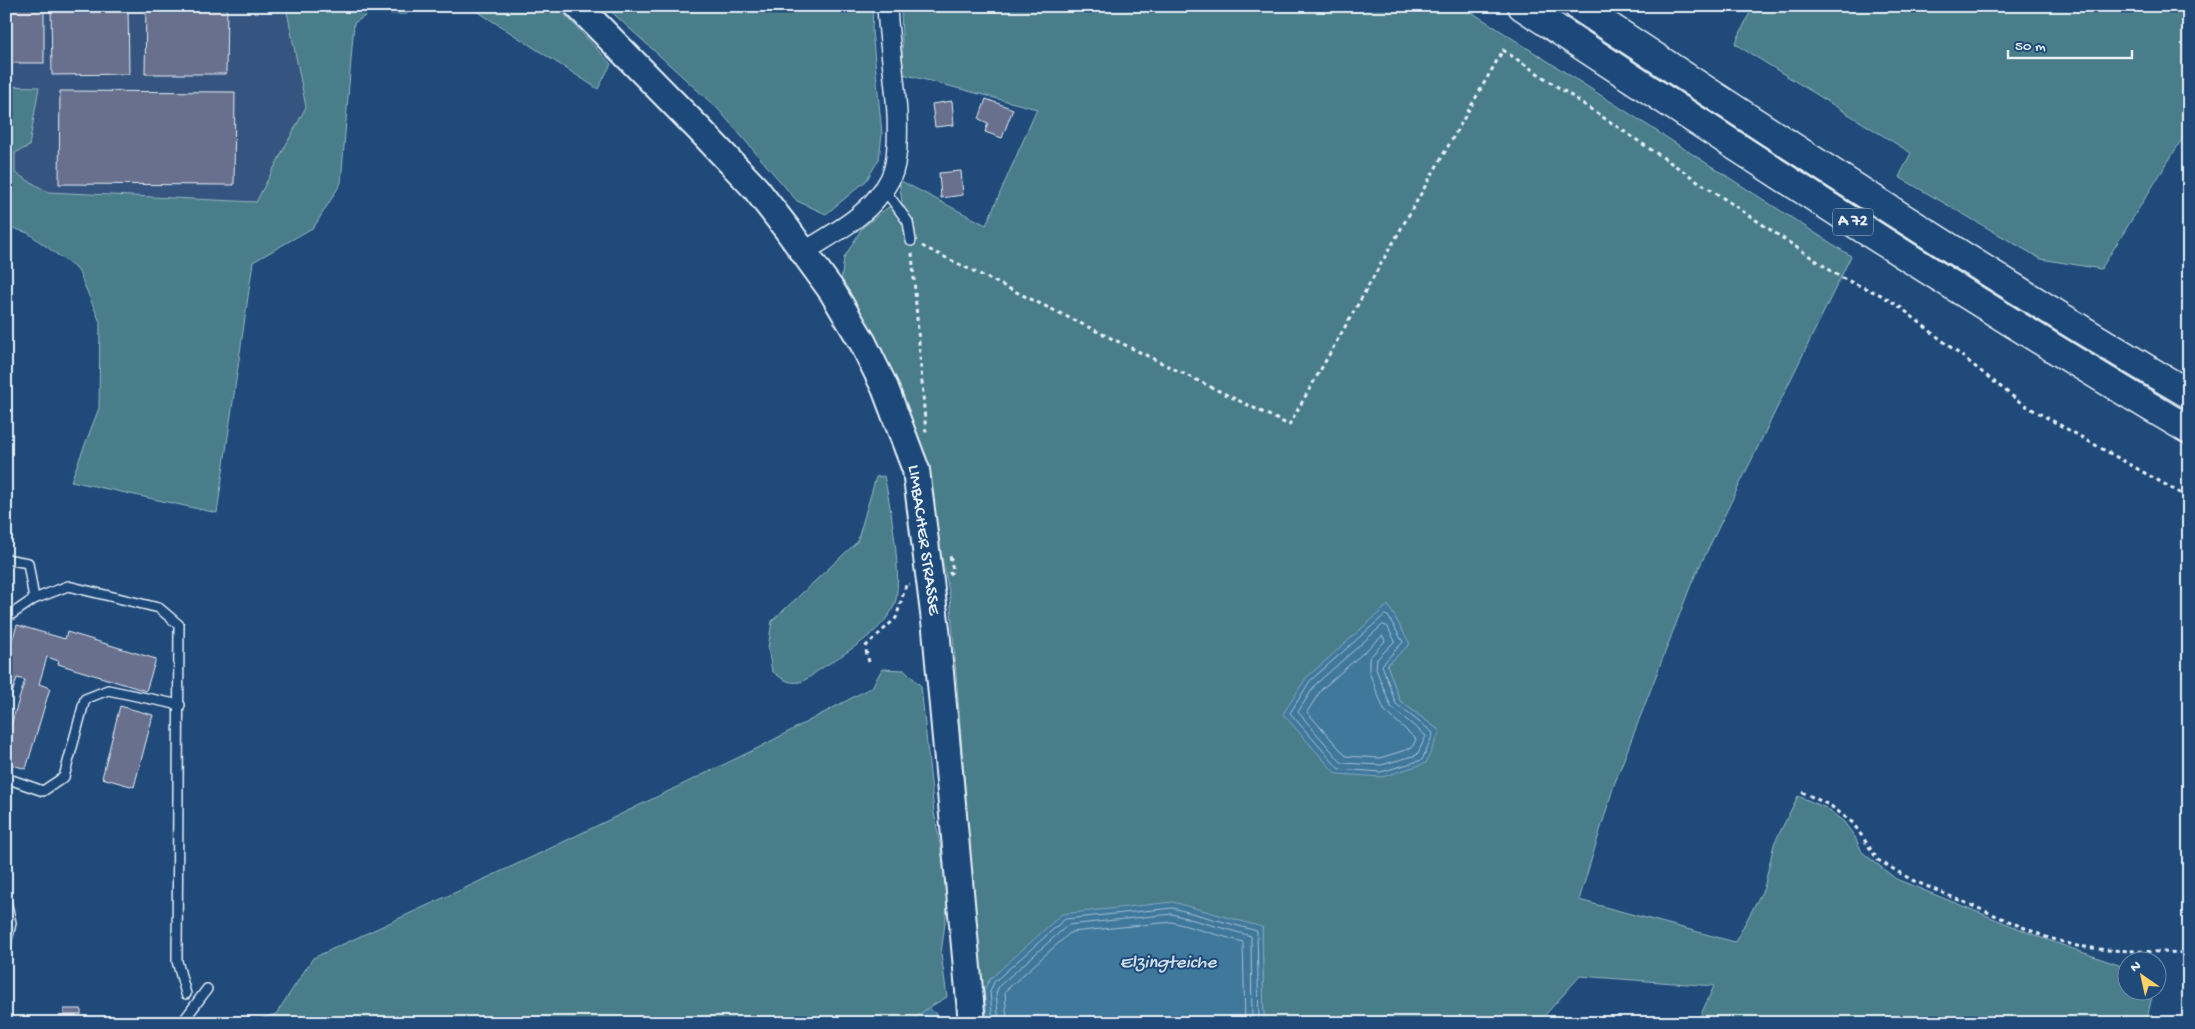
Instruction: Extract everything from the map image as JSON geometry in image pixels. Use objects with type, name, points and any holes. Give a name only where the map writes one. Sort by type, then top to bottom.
[{"type":"highway","name":"A 72","points":[[1522,6],[1786,180],[2075,363],[2189,430]]},
{"type":"highway","name":"A 72","points":[[1578,6],[1805,156],[1961,255],[2189,394]]},
{"type":"main road","name":"LIMBACHER STRASSE","points":[[578,6],[734,164],[772,209],[832,291],[863,343],[886,388],[916,470],[936,629],[972,1023]]},
{"type":"street","points":[[804,252],[845,226],[879,196],[890,179],[895,164],[897,123],[887,6]]},
{"type":"lane","points":[[884,189],[908,222],[911,241]]},
{"type":"lane","points":[[6,559],[28,563],[34,598]]},
{"type":"lane","points":[[6,618],[34,598],[68,586],[159,608],[180,625],[177,961],[186,994]]},
{"type":"lane","points":[[6,778],[43,790],[64,777],[85,699],[108,690],[180,705]]},
{"type":"lane","points":[[6,901],[11,923],[6,945]]},
{"type":"lane","points":[[182,1023],[207,989]]},
{"type":"path","points":[[911,241],[1289,425],[1503,50],[1842,278],[1881,295],[1900,307],[2021,403],[2189,498]]},
{"type":"path","points":[[911,241],[927,442]]},
{"type":"path","points":[[869,662],[865,647],[896,618],[906,585],[946,577],[953,571],[949,552]]},
{"type":"path","points":[[1802,792],[1831,806],[1853,823],[1878,860],[1894,870],[1912,880],[2046,937],[2078,946],[2107,950],[2189,952]]},
{"type":"shaded area","points":[[6,6],[286,6],[306,107],[256,202],[48,192],[15,173],[15,153],[39,87],[6,86]]},
{"type":"green space","points":[[286,6],[411,6],[407,14],[368,14],[354,23],[341,183],[314,227],[253,262],[217,513],[71,481],[99,408],[100,322],[78,270],[28,233],[6,226],[6,86],[39,87],[29,146],[15,153],[15,173],[48,192],[256,202],[306,107]]},
{"type":"green space","points":[[469,6],[557,6],[611,64],[598,89]]},
{"type":"green space","points":[[605,6],[873,6],[872,30],[882,134],[879,159],[866,181],[826,214],[797,201],[718,109]]},
{"type":"green space","points":[[901,6],[1462,6],[1851,256],[1692,582],[1614,785],[1579,900],[1735,942],[1764,888],[1774,844],[1798,796],[1826,808],[1844,822],[1855,837],[1862,852],[1896,879],[2042,938],[2118,965],[2118,1002],[2151,1002],[2146,1023],[1697,1023],[1714,986],[1580,976],[1538,1023],[1264,1023],[1262,927],[990,979],[981,992],[950,597],[923,467],[901,390],[870,330],[841,283],[844,258],[862,228],[887,208],[902,202],[899,180],[986,225],[1037,109],[903,74]],"holes":[[[1409,644],[1387,665],[1400,701],[1440,731],[1306,678]]]},
{"type":"green space","points":[[1753,6],[2189,6],[2189,128],[2101,269],[2041,259],[1899,177],[1911,153],[1735,44]]},
{"type":"green space","points":[[884,476],[890,504],[897,562],[897,595],[894,606],[889,616],[872,634],[850,650],[804,680],[791,682],[785,680],[772,671],[768,648],[772,621],[857,542],[876,477]]},
{"type":"green space","points":[[882,669],[905,670],[921,686],[934,812],[949,893],[941,953],[947,997],[928,1008],[909,1023],[248,1023],[276,1014],[313,958],[530,858],[758,748],[872,687]]},
{"type":"water","points":[[1388,605],[1410,644],[1387,665],[1400,701],[1440,731],[1426,763],[1382,777],[1336,774],[1283,714],[1306,678]]},
{"type":"water","name":"Elzingteiche","points":[[1173,902],[1262,927],[1264,1023],[988,1023],[984,990],[990,979],[1062,914]]},
{"type":"water","points":[[928,1008],[949,1023],[909,1023]]},
{"type":"building","points":[[6,6],[44,6],[44,63],[6,63]]},
{"type":"building","points":[[51,6],[128,6],[129,74],[52,75]]},
{"type":"building","points":[[146,6],[227,6],[226,74],[145,74]]},
{"type":"building","points":[[60,91],[235,92],[234,185],[59,184]]},
{"type":"building","points":[[986,99],[1013,109],[1002,138],[985,132],[988,123],[979,119]]},
{"type":"building","points":[[952,101],[954,125],[935,127],[932,104]]},
{"type":"building","points":[[961,171],[963,195],[941,198],[939,173]]},
{"type":"building","points":[[17,625],[65,639],[67,632],[156,659],[146,691],[58,664],[59,661],[47,657],[39,684],[50,688],[26,769],[6,763],[6,741],[25,680],[17,678],[11,697],[6,695],[6,659]]},
{"type":"building","points":[[120,706],[153,715],[134,787],[102,778]]},
{"type":"building","points":[[64,1009],[81,1009],[81,1015],[64,1015]]}]
